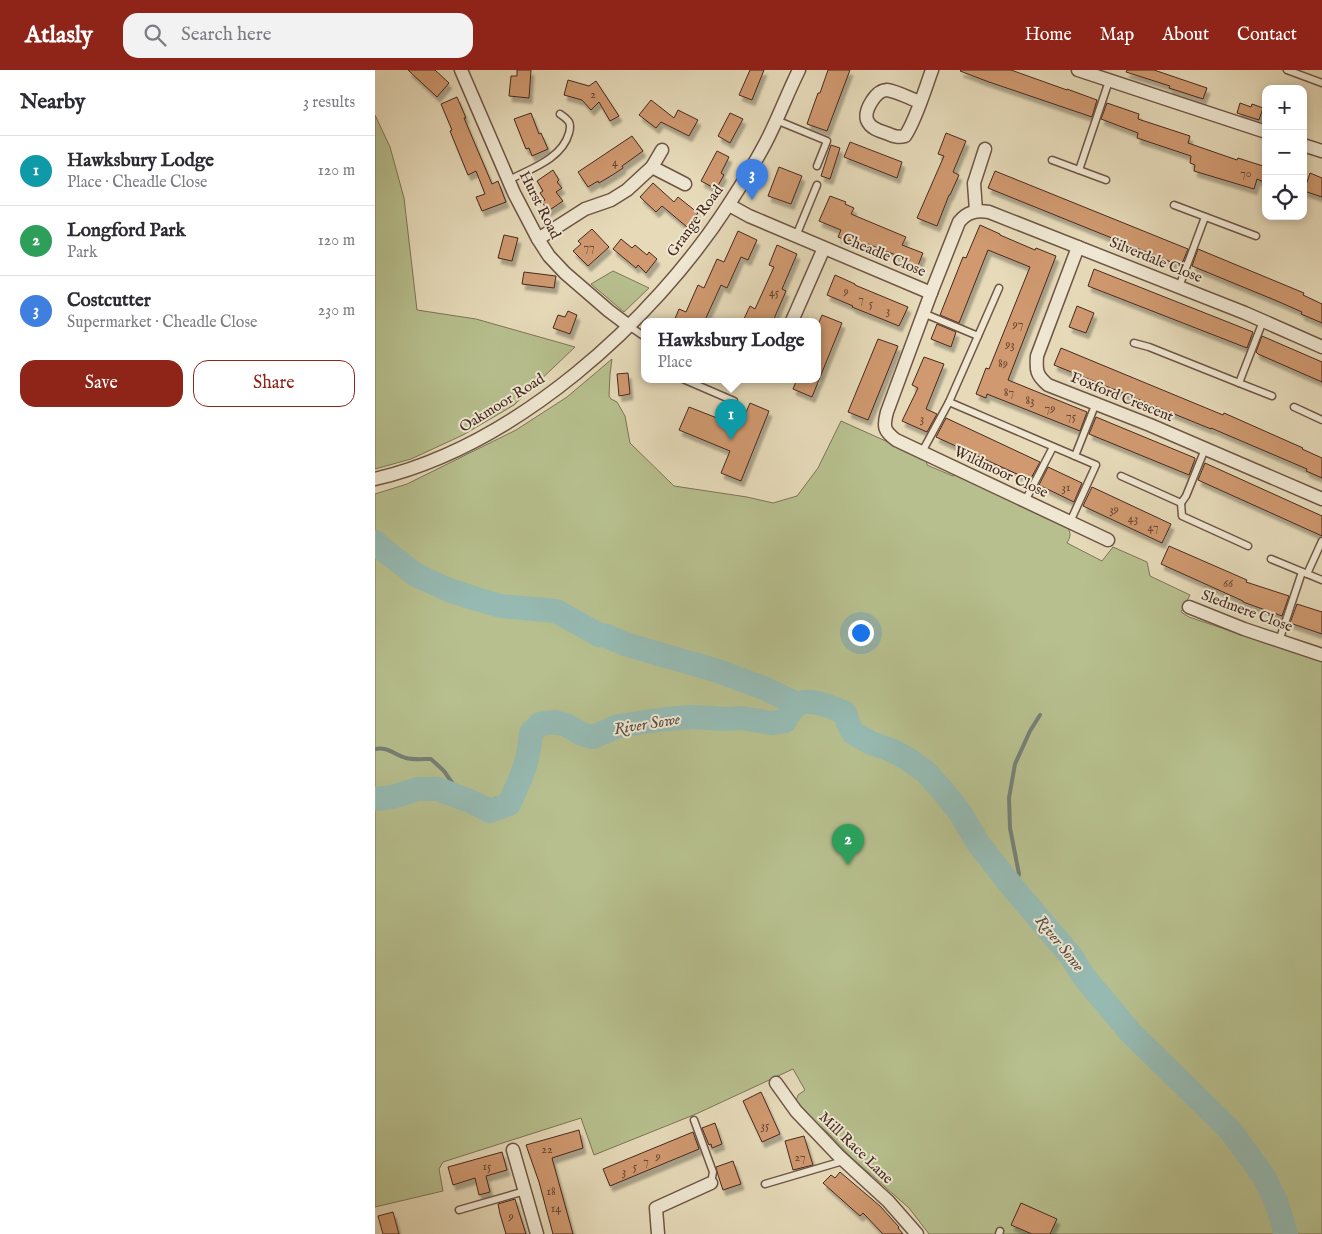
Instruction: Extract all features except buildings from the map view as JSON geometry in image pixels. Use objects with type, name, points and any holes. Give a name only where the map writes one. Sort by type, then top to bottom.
[{"type":"street","name":"Hurst Road","points":[[461,70],[509,180],[538,239],[549,256],[565,273],[629,326]]},
{"type":"street","name":"Grange Road","points":[[629,326],[679,271],[729,205],[766,141],[799,70]]},
{"type":"street","points":[[920,102],[932,70]]},
{"type":"street","points":[[1078,70],[1262,131]]},
{"type":"street","points":[[1307,146],[1322,151]]},
{"type":"street","points":[[923,313],[959,222],[963,217],[976,211],[974,183],[985,149]]},
{"type":"street","points":[[538,239],[585,209],[611,200],[627,190],[651,167],[662,150]]},
{"type":"street","points":[[651,167],[685,184]]},
{"type":"street","name":"Cheadle Close","points":[[729,205],[749,216],[931,293]]},
{"type":"street","name":"Silverdale Close","points":[[976,211],[989,212],[1263,321],[1322,347]]},
{"type":"street","name":"Foxford Crescent","points":[[1078,247],[1037,356],[1036,366],[1039,377],[1048,385],[1150,425],[1322,499]]},
{"type":"street","name":"Cheadle Close","points":[[793,318],[824,248]]},
{"type":"street","name":"Wildmoor Close","points":[[923,313],[887,412],[884,428],[889,435],[1108,540]]},
{"type":"street","name":"Oakmoor Road","points":[[375,478],[396,474],[452,452],[516,416],[575,374],[629,326]]},
{"type":"street","name":"Sledmere Close","points":[[1189,607],[1244,629],[1322,655]]},
{"type":"street","name":"Mill Race Lane","points":[[776,1084],[796,1111],[843,1161],[887,1201],[917,1234]]},
{"type":"street","points":[[513,1150],[537,1234]]},
{"type":"street","points":[[658,1234],[656,1208],[711,1183]]},
{"type":"lane","points":[[1287,70],[1322,83]]},
{"type":"lane","points":[[1079,170],[1109,81]]},
{"type":"lane","points":[[509,180],[548,160],[561,149],[569,136],[571,127],[569,122],[560,114]]},
{"type":"lane","points":[[776,120],[827,141],[817,166]]},
{"type":"lane","points":[[1052,160],[1105,180]]},
{"type":"lane","points":[[796,236],[817,185]]},
{"type":"lane","points":[[1174,206],[1257,236]]},
{"type":"lane","points":[[1179,287],[1205,217]]},
{"type":"lane","points":[[922,452],[949,402],[999,288]]},
{"type":"lane","points":[[923,313],[979,336]]},
{"type":"lane","points":[[1239,383],[1263,321]]},
{"type":"lane","points":[[629,326],[641,334]]},
{"type":"lane","points":[[1134,343],[1149,347],[1272,396]]},
{"type":"lane","points":[[692,383],[734,401]]},
{"type":"lane","points":[[949,402],[1096,465],[1070,522]]},
{"type":"lane","points":[[1075,456],[1096,404]]},
{"type":"lane","points":[[1294,407],[1322,420]]},
{"type":"lane","points":[[1025,501],[1053,447]]},
{"type":"lane","points":[[1205,449],[1186,496],[1181,503],[1182,516],[1248,546]]},
{"type":"lane","points":[[1121,476],[1181,503]]},
{"type":"lane","points":[[1279,641],[1304,573],[1322,541]]},
{"type":"lane","points":[[1271,559],[1322,580]]},
{"type":"lane","points":[[694,1120],[713,1172],[711,1183]]},
{"type":"lane","points":[[765,1184],[843,1161]]},
{"type":"lane","points":[[459,1210],[525,1192]]},
{"type":"green space","points":[[375,115],[390,147],[404,198],[417,310],[476,319],[575,347],[514,405],[463,435],[411,459],[375,469]]},
{"type":"green space","points":[[613,271],[649,288],[624,312],[591,284]]},
{"type":"green space","points":[[612,359],[609,396],[617,402],[625,416],[630,443],[674,486],[747,497],[773,503],[797,496],[818,468],[841,421],[926,459],[927,465],[953,476],[958,474],[1067,526],[1070,534],[1067,543],[1102,561],[1113,547],[1147,562],[1150,576],[1190,595],[1181,612],[1189,617],[1322,662],[1322,1234],[929,1234],[909,1208],[852,1158],[799,1107],[796,1101],[798,1095],[805,1090],[793,1069],[696,1114],[594,1155],[581,1118],[443,1162],[439,1169],[443,1191],[375,1207],[375,494],[407,484],[516,430],[567,397]]},
{"type":"waterway","name":"River Sowe","points":[[375,542],[416,575],[449,590],[501,606],[556,611],[599,635],[718,671],[766,689],[797,704]]},
{"type":"waterway","name":"River Sowe","points":[[375,799],[392,797],[418,789],[438,789],[490,811],[509,804],[521,778],[531,733],[540,724],[555,722],[593,737],[618,726],[666,719],[692,717],[742,718],[771,723],[785,721],[795,707],[807,702],[835,708],[845,713],[853,733],[908,759],[926,772],[943,791],[959,811],[978,843],[1071,956],[1084,977],[1131,1033],[1231,1131],[1264,1177],[1277,1204],[1286,1234]]},
{"type":"waterway","points":[[1014,889],[1019,874],[1010,828],[1009,798],[1015,764],[1030,731],[1040,715]]},
{"type":"waterway","points":[[375,749],[387,750],[409,759],[431,759],[444,771],[465,799]]},
{"type":"place","name":"Costcutter","points":[[752,200]]},
{"type":"place","name":"Hawksbury Lodge","points":[[731,440]]},
{"type":"place","name":"Longford Park","points":[[848,865]]}]
